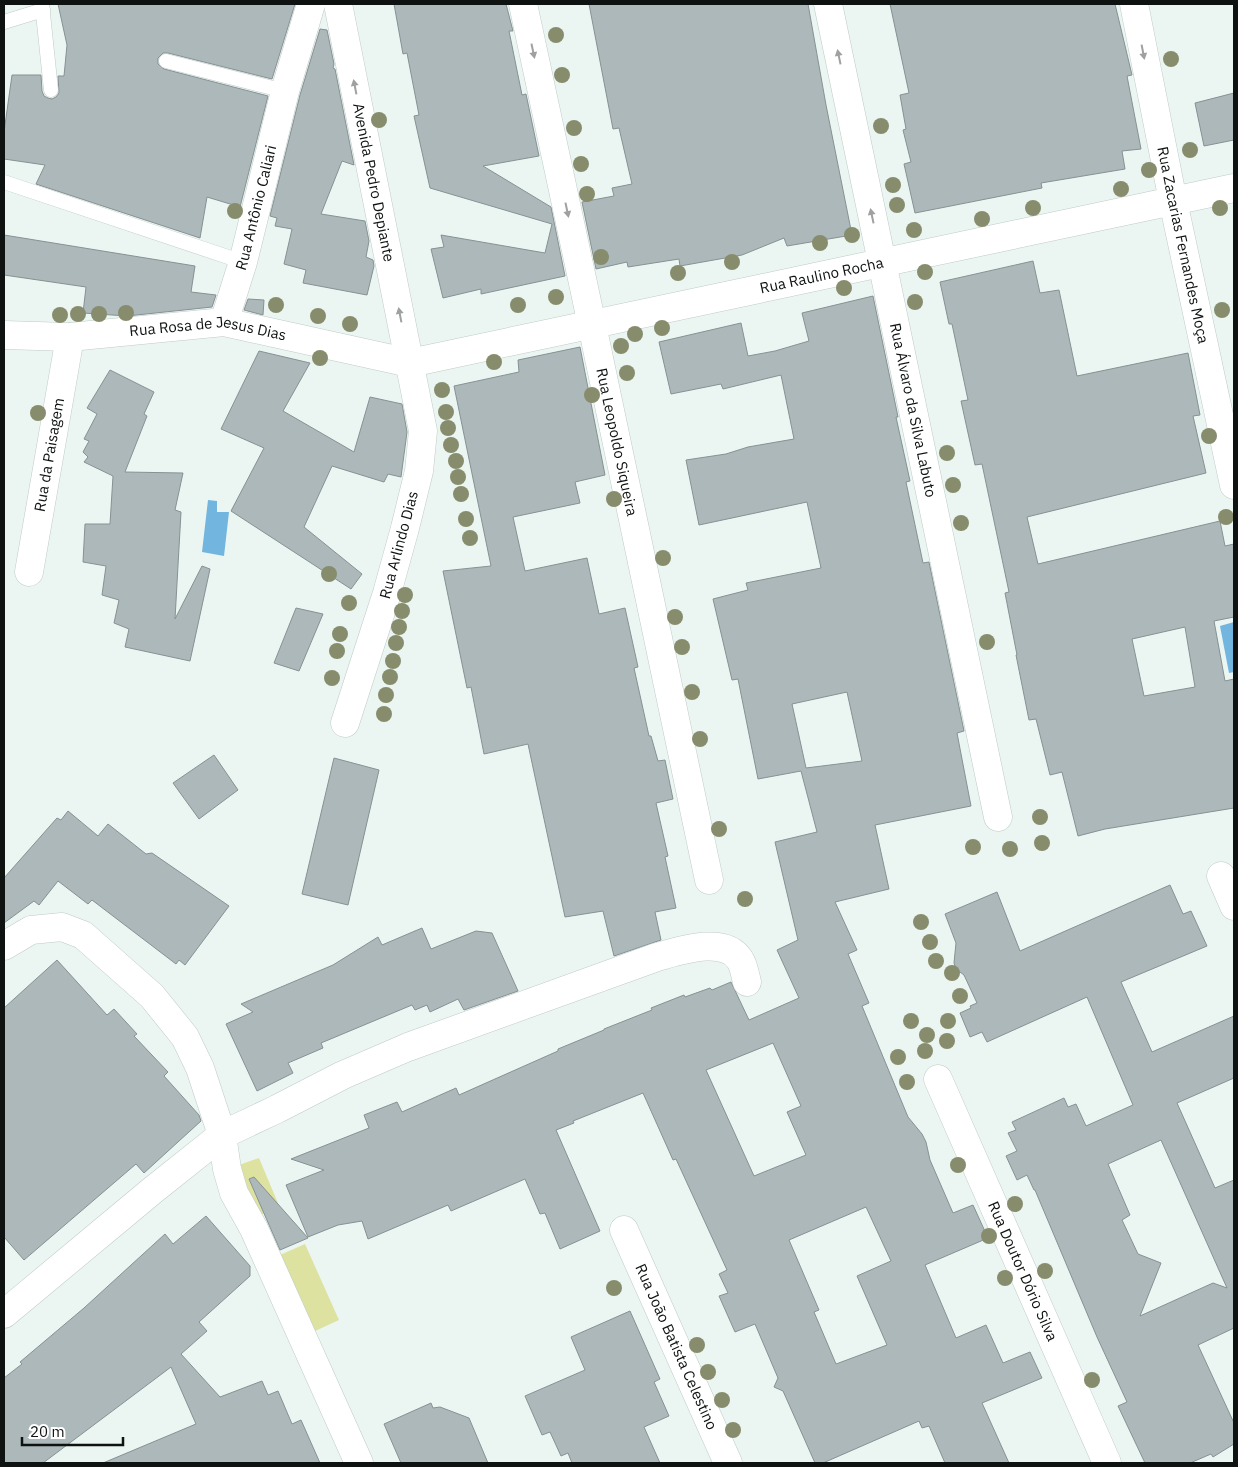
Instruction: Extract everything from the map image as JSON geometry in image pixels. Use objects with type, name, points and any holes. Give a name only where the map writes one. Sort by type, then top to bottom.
[{"type":"street","name":"Rua Antônio Caliari","points":[[224,322],[243,262],[285,92],[311,4]]},
{"type":"street","name":"Avenida Pedro Depiante","points":[[338,4],[410,363]]},
{"type":"street","name":"Rua Leopoldo Siqueira","points":[[522,4],[710,880]]},
{"type":"street","name":"Rua Álvaro da Silva Labuto","points":[[828,4],[998,817]]},
{"type":"street","name":"Rua Zacarias Fernandes Moça","points":[[1134,4],[1173,201],[1234,485]]},
{"type":"street","name":"Rua Raulino Rocha","points":[[410,363],[1234,188]]},
{"type":"street","name":"Rua Rosa de Jesus Dias","points":[[4,334],[70,337],[224,322],[410,363]]},
{"type":"street","name":"Rua da Paisagem","points":[[29,572],[70,337]]},
{"type":"street","name":"Rua Arlindo Dias","points":[[345,723],[387,593],[406,528],[419,471],[423,431],[410,363]]},
{"type":"street","points":[[1221,876],[1234,906]]},
{"type":"street","points":[[4,946],[31,930],[62,926],[83,935],[152,996],[185,1037],[200,1068],[222,1135],[227,1169],[234,1193],[254,1229],[359,1463]]},
{"type":"street","points":[[4,1314],[222,1135],[343,1075],[400,1051],[657,957],[688,949],[711,946],[725,947],[741,960],[747,982]]},
{"type":"street","name":"Rua Doutor Dório Silva","points":[[938,1079],[1107,1463]]},
{"type":"street","name":"Rua João Batista Celestino","points":[[624,1230],[728,1463]]},
{"type":"lane","points":[[4,22],[43,7],[51,90]]},
{"type":"lane","points":[[166,61],[285,92]]},
{"type":"lane","points":[[4,182],[243,262]]},
{"type":"green space","points":[[259,1158],[280,1208],[254,1217],[233,1167]]},
{"type":"green space","points":[[305,1244],[339,1320],[313,1332],[280,1255]]},
{"type":"water","points":[[208,500],[217,501],[217,512],[229,512],[224,556],[202,552]]},
{"type":"water","points":[[1234,622],[1234,672],[1229,673],[1220,626]]},
{"type":"building","points":[[58,4],[295,4],[272,79],[168,53],[163,53],[158,58],[158,64],[164,69],[268,96],[240,207],[207,197],[200,238],[36,184],[45,165],[4,159],[4,132],[12,75],[41,75],[44,96],[52,99],[59,93],[58,76],[64,76],[67,45]]},
{"type":"building","points":[[394,4],[506,4],[513,31],[509,31],[522,95],[526,94],[539,156],[483,166],[551,207],[565,276],[481,294],[481,289],[443,298],[431,249],[444,247],[441,235],[545,253],[552,224],[430,188],[414,116],[419,115],[407,53],[403,54]]},
{"type":"building","points":[[589,4],[808,4],[852,235],[787,246],[784,238],[742,255],[680,266],[679,259],[628,267],[627,262],[596,269],[582,202],[614,196],[612,188],[632,184],[619,128],[613,129]]},
{"type":"building","points":[[890,4],[1115,4],[1132,75],[1127,76],[1141,149],[1122,151],[1125,169],[1041,183],[1042,188],[915,213],[904,164],[911,162],[903,130],[906,129],[900,95],[909,93]]},
{"type":"building","points":[[320,29],[327,30],[334,64],[333,68],[335,69],[354,165],[342,161],[321,214],[365,221],[369,241],[366,257],[373,260],[374,266],[367,295],[303,283],[306,270],[284,264],[292,229],[275,226],[277,218],[270,216],[300,95]]},
{"type":"building","points":[[1234,93],[1234,140],[1204,146],[1195,103]]},
{"type":"building","points":[[4,235],[195,266],[191,292],[216,295],[212,307],[127,316],[83,313],[86,287],[4,275]]},
{"type":"building","points":[[1033,261],[1040,293],[1059,290],[1077,376],[1188,353],[1200,415],[1193,416],[1206,473],[1027,517],[1038,564],[1220,521],[1225,546],[1234,544],[1234,617],[1214,621],[1225,681],[1234,679],[1234,808],[1105,829],[1078,836],[1062,772],[1050,775],[1036,719],[1029,720],[1005,593],[1009,592],[982,464],[975,465],[961,401],[968,400],[952,324],[949,324],[940,282]],"holes":[[[1185,627],[1195,687],[1144,696],[1132,639]]]},
{"type":"building","points":[[873,296],[910,481],[906,482],[923,563],[929,562],[964,731],[957,733],[971,806],[875,825],[889,889],[835,902],[857,950],[848,954],[869,1003],[862,1006],[908,1117],[926,1142],[930,1160],[953,1213],[973,1205],[988,1238],[925,1265],[956,1338],[986,1325],[1003,1363],[1030,1352],[1042,1378],[982,1403],[1009,1463],[945,1463],[929,1426],[922,1428],[919,1421],[823,1463],[815,1463],[783,1391],[774,1387],[778,1378],[755,1324],[735,1332],[719,1296],[728,1293],[719,1274],[727,1270],[676,1159],[673,1160],[643,1093],[573,1121],[574,1123],[556,1130],[600,1231],[560,1249],[545,1213],[540,1214],[525,1179],[451,1211],[448,1205],[368,1239],[362,1221],[338,1225],[308,1237],[286,1185],[324,1170],[291,1159],[369,1128],[364,1115],[397,1102],[402,1112],[456,1088],[459,1095],[558,1051],[558,1049],[684,995],[685,997],[710,988],[712,990],[731,982],[749,1020],[799,998],[777,950],[798,940],[775,842],[817,832],[801,771],[758,779],[738,679],[732,680],[713,599],[748,590],[746,583],[821,568],[807,502],[699,525],[686,460],[726,454],[748,447],[794,439],[781,375],[723,389],[721,384],[671,394],[659,342],[741,323],[748,356],[775,351],[809,341],[802,313]],"holes":[[[847,692],[862,761],[806,768],[792,704]],[[773,1043],[801,1106],[787,1112],[806,1155],[754,1176],[706,1070]],[[866,1207],[891,1261],[857,1276],[887,1345],[836,1364],[814,1312],[819,1310],[789,1240]]]},
{"type":"building","points":[[248,299],[264,300],[263,315],[244,310]]},
{"type":"building","points":[[580,347],[605,475],[575,482],[580,503],[513,517],[525,571],[587,558],[599,614],[625,608],[638,667],[634,668],[649,736],[651,736],[658,761],[665,760],[673,799],[656,803],[668,856],[665,857],[676,908],[655,912],[661,940],[614,956],[603,911],[565,917],[528,744],[484,754],[471,687],[467,688],[443,571],[491,566],[454,386],[519,372],[518,360]]},
{"type":"building","points":[[259,351],[310,363],[283,411],[354,452],[370,397],[402,404],[407,432],[401,477],[388,474],[384,482],[332,466],[304,527],[362,574],[351,589],[231,511],[264,448],[221,429]]},
{"type":"building","points":[[110,370],[154,392],[144,414],[147,416],[125,472],[183,473],[175,510],[181,512],[175,619],[202,566],[210,569],[190,661],[125,647],[129,629],[114,623],[119,600],[102,595],[106,566],[83,562],[85,524],[110,524],[113,476],[84,462],[88,457],[83,452],[89,441],[84,439],[97,414],[87,408]]},
{"type":"building","points":[[296,608],[323,614],[299,671],[274,663]]},
{"type":"building","points":[[214,755],[238,790],[199,819],[173,783]]},
{"type":"building","points":[[334,758],[379,770],[348,905],[302,894]]},
{"type":"building","points":[[68,811],[98,836],[108,824],[146,854],[152,853],[229,906],[185,965],[179,960],[176,964],[92,900],[88,904],[58,881],[39,905],[34,901],[4,923],[4,878],[57,818],[61,820]]},
{"type":"building","points":[[1170,885],[1183,914],[1191,911],[1207,946],[1121,982],[1152,1052],[1234,1016],[1234,1078],[1177,1103],[1215,1188],[1234,1180],[1234,1328],[1198,1345],[1234,1423],[1234,1444],[1213,1457],[1211,1454],[1190,1463],[1145,1463],[1118,1406],[1127,1402],[1097,1337],[1035,1190],[1027,1175],[1017,1180],[1006,1156],[1017,1151],[1008,1133],[1016,1130],[1012,1122],[1064,1098],[1068,1107],[1076,1104],[1086,1126],[1133,1105],[1087,997],[987,1042],[982,1032],[970,1037],[960,1013],[977,1003],[964,975],[956,969],[954,963],[956,943],[945,914],[997,892],[1020,951]],"holes":[[[1161,1140],[1227,1288],[1213,1283],[1140,1316],[1161,1263],[1138,1254],[1122,1220],[1130,1215],[1108,1164]]]},
{"type":"building","points":[[422,928],[431,949],[476,931],[492,933],[518,991],[464,1010],[458,999],[430,1012],[427,1005],[415,1010],[412,1005],[321,1043],[323,1048],[288,1063],[293,1073],[257,1091],[226,1024],[253,1012],[241,1004],[333,965],[378,937],[382,945]]},
{"type":"building","points":[[57,960],[107,1015],[114,1009],[137,1034],[134,1036],[168,1072],[164,1076],[199,1115],[201,1121],[144,1173],[136,1164],[24,1260],[4,1237],[4,1008]]},
{"type":"building","points":[[254,1177],[308,1238],[280,1250],[249,1179]]},
{"type":"building","points":[[206,1216],[250,1266],[250,1276],[199,1322],[207,1331],[181,1354],[220,1397],[262,1381],[268,1395],[278,1391],[292,1424],[301,1420],[320,1463],[103,1463],[196,1424],[171,1367],[43,1463],[4,1463],[4,1378],[22,1364],[20,1362],[84,1308],[165,1234],[173,1244]]},
{"type":"building","points":[[630,1311],[660,1379],[654,1382],[669,1416],[644,1427],[660,1463],[572,1463],[568,1453],[561,1456],[550,1432],[542,1435],[525,1396],[585,1370],[571,1337]]},
{"type":"building","points":[[431,1403],[433,1408],[440,1407],[469,1418],[488,1463],[401,1463],[384,1424]]}]
